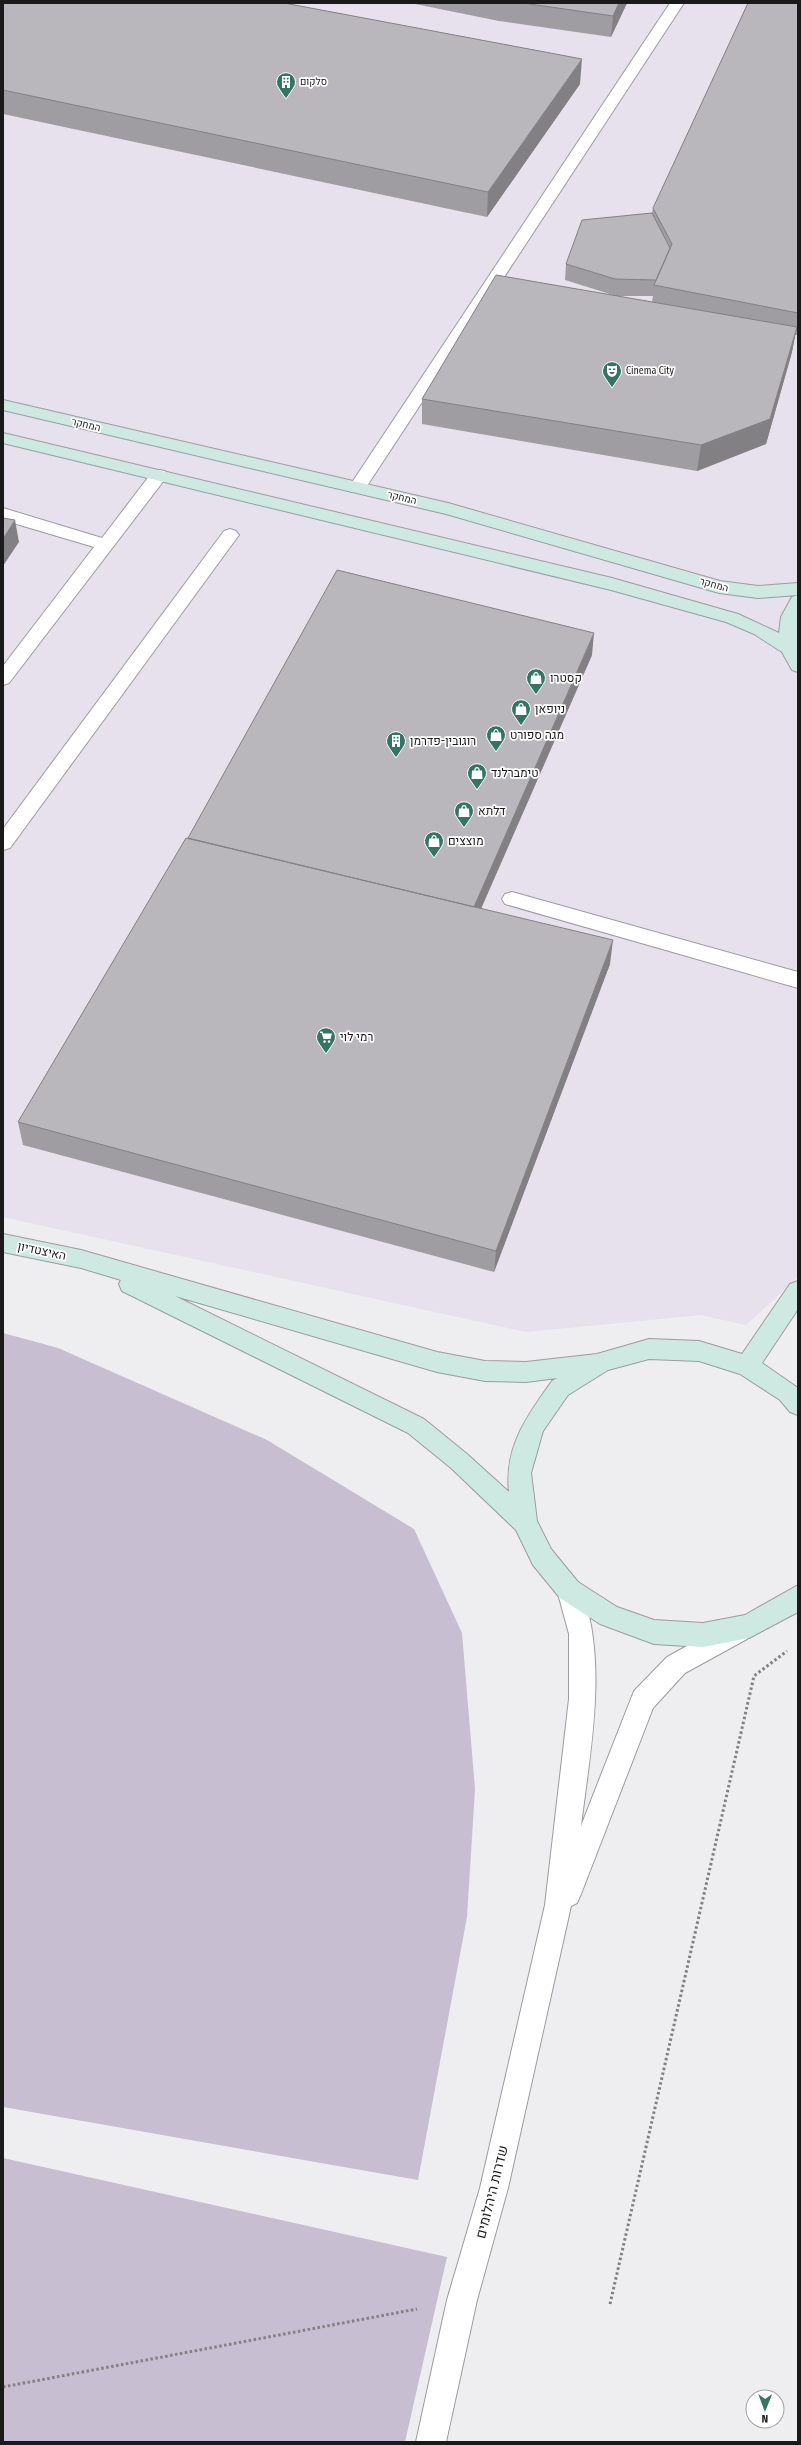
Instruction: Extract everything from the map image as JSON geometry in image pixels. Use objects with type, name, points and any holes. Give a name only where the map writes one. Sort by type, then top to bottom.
[{"type":"street","points":[[357,488],[677,3]]},
{"type":"street","name":"המחקר","points":[[3,405],[357,488],[524,529],[719,587],[742,592],[798,589]]},
{"type":"street","points":[[3,438],[612,584],[732,618],[760,630],[789,648]]},
{"type":"street","points":[[3,679],[159,475]]},
{"type":"street","points":[[3,514],[106,544]]},
{"type":"street","points":[[3,843],[230,535]]},
{"type":"street","points":[[798,602],[790,613],[786,634],[789,648],[798,666]]},
{"type":"street","points":[[512,899],[798,980]]},
{"type":"street","name":"האיצטדיון","points":[[3,1243],[81,1259]]},
{"type":"street","points":[[81,1259],[437,1362],[485,1371],[526,1372],[602,1362],[649,1350],[699,1351],[747,1366],[788,1393],[798,1405]]},
{"type":"street","points":[[81,1259],[416,1426],[459,1461],[525,1522]]},
{"type":"street","points":[[747,1366],[798,1292]]},
{"type":"street","points":[[602,1362],[560,1388],[532,1427],[519,1473],[525,1522],[542,1557],[569,1590],[609,1616],[654,1632],[703,1635],[749,1626]]},
{"type":"street","points":[[549,1942],[561,1881],[582,1699],[581,1634],[569,1590]]},
{"type":"street","points":[[549,1942],[644,1700],[676,1665],[793,1602],[798,1596]]},
{"type":"street","name":"שדרות היהלומים","points":[[431,2442],[462,2300],[494,2188],[549,1942]]},
{"type":"path","points":[[610,2304],[754,1676],[792,1647]]},
{"type":"path","points":[[3,2387],[462,2300]]},
{"type":"shaded area","points":[[3,3],[798,3],[798,1277],[746,1325],[701,1315],[526,1332],[3,1217]]},
{"type":"shaded area","points":[[3,1333],[58,1348],[267,1440],[414,1529],[462,1633],[475,1789],[467,1917],[418,2180],[3,2107]]},
{"type":"shaded area","points":[[3,2158],[447,2257],[405,2442],[3,2442]]},
{"type":"building","name":"סלקום","points":[[3,3],[284,3],[582,59],[488,192],[3,90]]},
{"type":"building","points":[[523,3],[619,3],[613,16]]},
{"type":"building","points":[[748,3],[798,3],[798,313],[654,285],[672,244],[653,208]]},
{"type":"building","points":[[652,213],[670,248],[656,280],[615,279],[566,264],[582,220]]},
{"type":"building","name":"Cinema City","points":[[496,275],[797,327],[770,419],[701,445],[422,399]]},
{"type":"building","points":[[3,518],[15,520],[3,539]]},
{"type":"building","name":"רוגובין-פדרמן","points":[[337,570],[594,633],[474,907],[188,838]]},
{"type":"building","name":"רמי לוי","points":[[186,838],[613,940],[496,1251],[18,1122]]},
{"type":"place","name":"סלקום","points":[[286,99]]},
{"type":"place","name":"Cinema City","points":[[612,388]]},
{"type":"place","name":"קסטרו","points":[[536,695]]},
{"type":"place","name":"ניופאן","points":[[521,726]]},
{"type":"place","name":"מגה ספורט","points":[[496,752]]},
{"type":"place","name":"רוגובין-פדרמן","points":[[396,758]]},
{"type":"place","name":"טימברלנד","points":[[477,790]]},
{"type":"place","name":"דלתא","points":[[464,828]]},
{"type":"place","name":"מוצצים","points":[[434,858]]},
{"type":"place","name":"רמי לוי","points":[[326,1054]]}]
